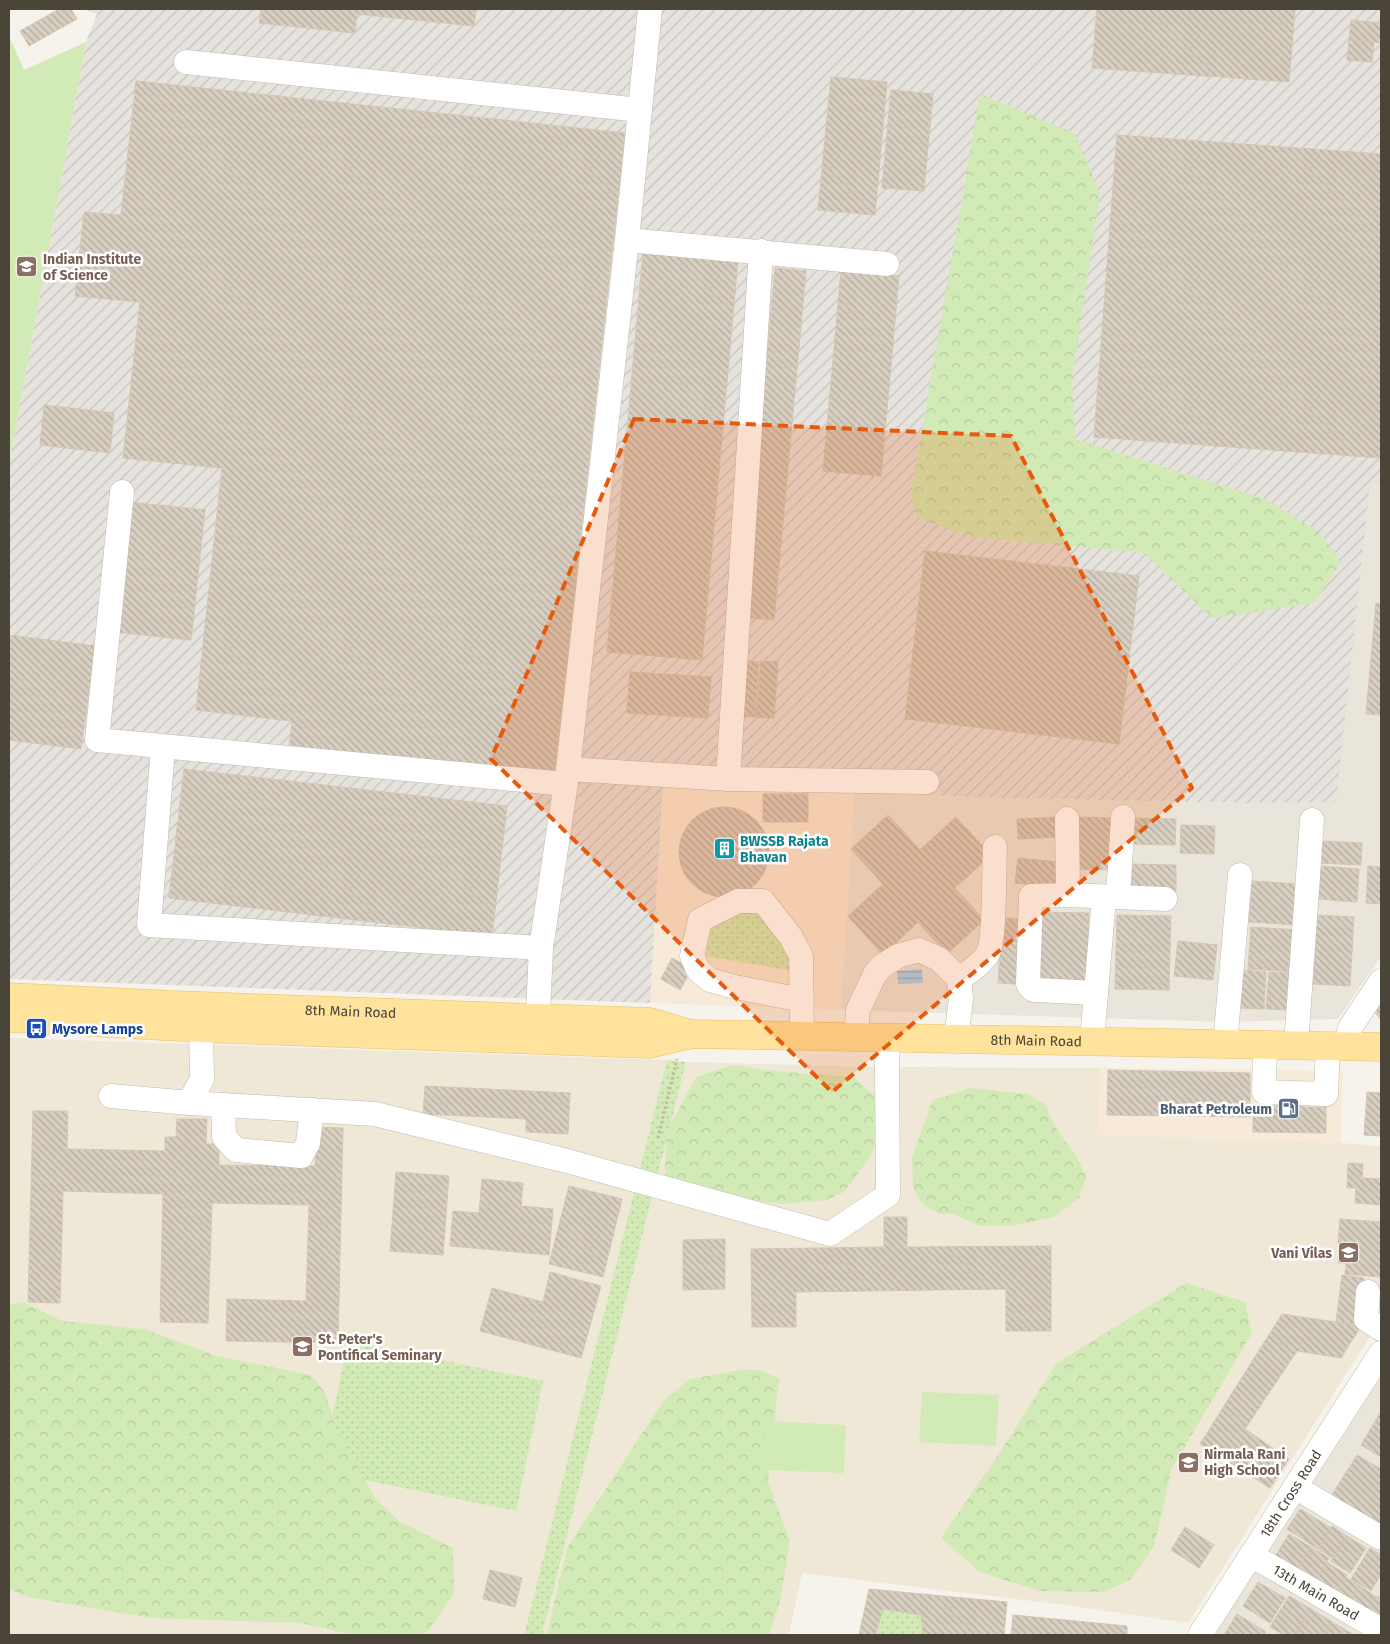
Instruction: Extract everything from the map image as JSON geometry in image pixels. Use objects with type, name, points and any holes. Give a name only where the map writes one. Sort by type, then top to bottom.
[{"type":"main road","name":"8th Main Road","points":[[9,996],[173,1004],[537,1029]]},
{"type":"main road","name":"8th Main Road","points":[[9,1018],[201,1028],[537,1029],[650,1022],[685,1045],[802,1036],[1381,1047]]},
{"type":"street","points":[[537,1029],[542,948],[567,776],[627,240],[650,9]]},
{"type":"street","points":[[186,62],[640,110]]},
{"type":"street","points":[[627,240],[887,264]]},
{"type":"street","points":[[728,779],[761,252]]},
{"type":"street","points":[[122,492],[97,740],[163,747],[567,776],[927,782]]},
{"type":"street","points":[[163,747],[149,925],[542,948]]},
{"type":"street","points":[[1092,1041],[1096,992],[1123,817]]},
{"type":"street","points":[[1067,819],[1068,895]]},
{"type":"street","points":[[1296,1045],[1312,820]]},
{"type":"street","points":[[959,980],[980,963],[989,952],[992,937],[995,847]]},
{"type":"street","points":[[1225,1044],[1240,875]]},
{"type":"street","points":[[1096,992],[1036,990],[1032,989],[1028,984],[1030,896],[1068,895],[1165,899]]},
{"type":"street","points":[[802,1000],[735,987],[710,980],[698,970],[692,956],[700,920],[738,901],[763,901],[791,937],[801,956],[802,1000],[802,1036]]},
{"type":"street","points":[[856,1037],[858,1010],[871,982],[882,966],[898,956],[919,950],[939,959],[959,980],[961,999],[956,1039]]},
{"type":"street","points":[[1265,1045],[1264,1092],[1326,1094],[1337,1046],[1381,982]]},
{"type":"street","points":[[189,1103],[202,1079],[201,1028]]},
{"type":"street","points":[[111,1096],[189,1103],[375,1114],[567,1161],[830,1234],[888,1194],[888,1039]]},
{"type":"street","points":[[223,1105],[224,1137],[236,1150],[301,1156],[308,1144],[312,1110]]},
{"type":"street","points":[[1368,1292],[1366,1319],[1381,1329]]},
{"type":"street","name":"18th Cross Road","points":[[1200,1635],[1381,1352]]},
{"type":"street","points":[[1294,1487],[1381,1538]]},
{"type":"street","name":"13th Main Road","points":[[1251,1556],[1381,1630]]},
{"type":"path","points":[[658,1138],[685,1045]]},
{"type":"highlighted area","points":[[634,419],[1011,436],[1192,788],[832,1092],[491,759]]},
{"type":"shaded area","points":[[84,9],[1381,9],[1381,483],[1370,483],[1336,802],[1243,803],[1002,798],[663,782],[650,1003],[9,979],[9,465],[86,42],[97,14]]},
{"type":"shaded area","points":[[1370,483],[1381,483],[1381,956],[1338,1019],[1225,1022],[841,1010],[854,790],[1002,798],[1243,803]]},
{"type":"shaded area","name":"BWSSB Rajata Bhavan","points":[[663,782],[854,790],[841,1010],[650,1003]]},
{"type":"shaded area","name":"St. Peter's Pontifical Seminary","points":[[9,1038],[667,1060],[524,1635],[9,1635]]},
{"type":"shaded area","points":[[686,1062],[887,1067],[1100,1068],[1097,1135],[1381,1146],[1381,1319],[1188,1623],[1065,1605],[802,1573],[789,1635],[542,1635]]},
{"type":"shaded area","points":[[1100,1068],[1343,1071],[1341,1143],[1096,1135]]},
{"type":"shaded area","points":[[1381,1374],[1381,1635],[1209,1635]]},
{"type":"green space","name":"Indian Institute of Science","points":[[9,36],[24,70],[86,42],[9,465]]},
{"type":"green space","points":[[980,94],[1074,133],[1100,193],[1072,381],[1075,439],[1265,499],[1318,531],[1341,562],[1314,603],[1212,618],[1144,553],[973,537],[917,518],[911,494]]},
{"type":"green space","points":[[740,910],[760,911],[785,941],[793,971],[706,956],[711,926]]},
{"type":"green space","points":[[667,1060],[686,1062],[542,1635],[524,1635]]},
{"type":"green space","points":[[733,1065],[772,1071],[854,1077],[876,1097],[883,1128],[870,1157],[844,1192],[827,1200],[782,1204],[711,1196],[665,1176],[666,1133],[696,1077]]},
{"type":"green space","points":[[970,1088],[1028,1094],[1046,1105],[1053,1124],[1077,1157],[1086,1177],[1079,1198],[1054,1217],[1011,1226],[980,1226],[951,1213],[940,1214],[922,1204],[913,1188],[912,1158],[932,1101]]},
{"type":"green space","points":[[1186,1283],[1245,1302],[1252,1333],[1172,1468],[1154,1546],[1131,1579],[1105,1592],[1040,1591],[980,1572],[941,1538],[999,1454],[1056,1364]]},
{"type":"green space","points":[[23,1302],[62,1321],[144,1329],[217,1356],[311,1375],[325,1392],[335,1426],[375,1498],[399,1521],[453,1548],[454,1593],[429,1630],[420,1635],[355,1635],[301,1623],[151,1618],[28,1597],[9,1589],[9,1305]]},
{"type":"green space","points":[[348,1341],[543,1381],[516,1511],[321,1471]]},
{"type":"green space","points":[[740,1370],[760,1370],[779,1379],[768,1482],[790,1540],[781,1597],[769,1635],[547,1635],[567,1548],[664,1400],[690,1379]]},
{"type":"green space","points":[[922,1392],[999,1395],[996,1446],[919,1442]]},
{"type":"green space","points":[[766,1421],[846,1425],[844,1473],[763,1470]]},
{"type":"green space","points":[[883,1609],[921,1615],[923,1635],[875,1635]]},
{"type":"water","points":[[922,969],[923,983],[898,984],[897,971]]},
{"type":"building","points":[[59,9],[71,9],[77,19],[29,46],[20,31]]},
{"type":"building","points":[[261,9],[476,9],[474,26],[357,14],[355,33],[259,23]]},
{"type":"building","points":[[1097,9],[1295,9],[1289,82],[1092,68]]},
{"type":"building","points":[[1351,20],[1381,23],[1381,43],[1349,40]]},
{"type":"building","points":[[1349,40],[1374,42],[1372,62],[1347,60]]},
{"type":"building","points":[[831,77],[887,82],[875,215],[818,210]]},
{"type":"building","points":[[136,81],[625,133],[554,778],[289,750],[292,721],[196,710],[222,468],[123,458],[140,302],[75,296],[84,212],[121,215]]},
{"type":"building","points":[[891,90],[933,94],[924,191],[882,188]]},
{"type":"building","points":[[1117,135],[1381,154],[1381,458],[1094,437]]},
{"type":"building","points":[[643,252],[738,260],[702,660],[607,652]]},
{"type":"building","points":[[775,268],[806,271],[774,620],[743,617]]},
{"type":"building","points":[[841,271],[899,276],[881,476],[823,471]]},
{"type":"building","points":[[44,405],[114,413],[110,453],[40,445]]},
{"type":"building","points":[[129,502],[205,510],[191,640],[114,632]]},
{"type":"building","points":[[925,551],[1139,576],[1119,744],[905,719]]},
{"type":"building","points":[[1376,603],[1381,604],[1381,715],[1366,714]]},
{"type":"building","points":[[9,635],[95,646],[81,749],[9,740]]},
{"type":"building","points":[[739,661],[759,662],[755,717],[736,716]]},
{"type":"building","points":[[761,661],[778,662],[774,718],[756,717]]},
{"type":"building","points":[[630,672],[711,677],[708,718],[627,713]]},
{"type":"building","points":[[184,769],[507,806],[492,936],[169,898]]},
{"type":"building","points":[[763,794],[808,794],[808,822],[763,822]]},
{"type":"building","name":"BWSSB Rajata Bhavan","points":[[724,807],[741,811],[756,820],[765,835],[769,852],[765,869],[756,884],[741,893],[724,897],[707,893],[692,884],[683,869],[679,852],[683,835],[692,820],[707,811]]},
{"type":"building","points":[[888,815],[920,850],[956,817],[991,855],[955,888],[984,920],[947,954],[918,922],[883,955],[848,916],[883,884],[851,849]]},
{"type":"building","points":[[1058,817],[1058,837],[1018,839],[1017,819]]},
{"type":"building","points":[[1075,817],[1117,818],[1116,870],[1074,869]]},
{"type":"building","points":[[1130,818],[1176,819],[1175,845],[1130,844]]},
{"type":"building","points":[[1181,825],[1215,826],[1214,854],[1180,853]]},
{"type":"building","points":[[1321,841],[1362,843],[1361,865],[1319,863]]},
{"type":"building","points":[[1018,858],[1057,862],[1055,886],[1015,883]]},
{"type":"building","points":[[1131,864],[1176,865],[1176,891],[1130,890]]},
{"type":"building","points":[[1319,866],[1359,869],[1357,902],[1317,899]]},
{"type":"building","points":[[1368,866],[1381,867],[1381,904],[1366,903]]},
{"type":"building","points":[[1252,881],[1299,884],[1296,925],[1249,922]]},
{"type":"building","points":[[1035,912],[1089,913],[1087,987],[1033,986]]},
{"type":"building","points":[[1117,915],[1171,916],[1169,990],[1115,989]]},
{"type":"building","points":[[1316,915],[1354,917],[1350,986],[1313,984]]},
{"type":"building","points":[[1002,918],[1020,919],[1016,984],[998,983]]},
{"type":"building","points":[[1251,927],[1299,930],[1296,972],[1248,969]]},
{"type":"building","points":[[1178,941],[1217,945],[1213,980],[1174,976]]},
{"type":"building","points":[[672,958],[692,969],[680,990],[661,979]]},
{"type":"building","points":[[1243,970],[1266,972],[1264,1009],[1240,1008]]},
{"type":"building","points":[[1269,972],[1292,973],[1289,1010],[1266,1009]]},
{"type":"building","points":[[1381,1001],[1381,1019],[1380,1019],[1372,1008]]},
{"type":"building","points":[[1108,1070],[1250,1073],[1250,1117],[1107,1115]]},
{"type":"building","points":[[1269,1083],[1303,1084],[1302,1107],[1326,1107],[1326,1133],[1253,1132],[1253,1106],[1268,1106]]},
{"type":"building","points":[[425,1086],[570,1093],[568,1134],[526,1132],[526,1119],[423,1114]]},
{"type":"building","points":[[1367,1092],[1381,1093],[1381,1136],[1364,1135]]},
{"type":"building","points":[[33,1111],[68,1111],[67,1149],[165,1151],[165,1137],[176,1137],[177,1119],[207,1119],[206,1144],[219,1144],[219,1165],[315,1166],[316,1127],[343,1128],[338,1343],[226,1341],[227,1299],[306,1301],[309,1205],[212,1203],[208,1323],[160,1322],[163,1194],[63,1191],[60,1303],[28,1302]]},
{"type":"building","points":[[1348,1163],[1363,1164],[1362,1178],[1381,1179],[1381,1205],[1355,1203],[1356,1188],[1347,1188]]},
{"type":"building","points":[[396,1172],[449,1176],[443,1255],[390,1251]]},
{"type":"building","points":[[482,1179],[523,1183],[521,1206],[553,1209],[549,1255],[450,1246],[453,1211],[479,1213]]},
{"type":"building","points":[[569,1186],[622,1199],[603,1277],[549,1264]]},
{"type":"building","points":[[884,1217],[907,1217],[907,1247],[1051,1246],[1051,1331],[1006,1331],[1006,1289],[796,1292],[796,1327],[752,1327],[751,1249],[884,1247]]},
{"type":"building","points":[[1340,1219],[1381,1222],[1381,1277],[1345,1274],[1346,1263],[1338,1263],[1339,1249],[1347,1250],[1348,1244],[1338,1243]]},
{"type":"building","points":[[725,1239],[725,1289],[683,1290],[683,1240]]},
{"type":"building","points":[[550,1272],[601,1286],[581,1358],[480,1331],[492,1288],[543,1302]]},
{"type":"building","points":[[1342,1275],[1364,1278],[1358,1324],[1336,1322]]},
{"type":"building","name":"Nirmala Rani High School","points":[[1282,1314],[1361,1326],[1341,1358],[1297,1351],[1245,1429],[1289,1459],[1270,1488],[1200,1444]]},
{"type":"building","points":[[1381,1411],[1381,1457],[1361,1445]]},
{"type":"building","points":[[1357,1455],[1381,1469],[1381,1529],[1330,1498]]},
{"type":"building","points":[[1300,1509],[1331,1528],[1318,1549],[1287,1529]]},
{"type":"building","points":[[1332,1526],[1347,1536],[1333,1558],[1318,1549]]},
{"type":"building","points":[[1185,1527],[1214,1545],[1199,1568],[1171,1550]]},
{"type":"building","points":[[1289,1534],[1311,1547],[1296,1572],[1273,1560]]},
{"type":"building","points":[[1347,1536],[1366,1548],[1350,1573],[1331,1561]]},
{"type":"building","points":[[1311,1547],[1329,1558],[1314,1583],[1296,1572]]},
{"type":"building","points":[[1370,1548],[1381,1555],[1381,1574],[1371,1591],[1351,1579]]},
{"type":"building","points":[[1327,1562],[1347,1575],[1334,1597],[1313,1584]]},
{"type":"building","points":[[490,1570],[522,1578],[515,1607],[483,1599]]},
{"type":"building","points":[[1345,1577],[1360,1586],[1348,1606],[1334,1597]]},
{"type":"building","points":[[1258,1582],[1285,1598],[1270,1623],[1243,1606]]},
{"type":"building","points":[[1360,1586],[1376,1597],[1365,1615],[1348,1605]]},
{"type":"building","points":[[869,1589],[1007,1602],[1004,1635],[923,1635],[921,1615],[883,1609],[875,1635],[859,1635]]},
{"type":"building","points":[[1289,1596],[1311,1609],[1295,1635],[1284,1635],[1270,1627]]},
{"type":"building","points":[[1377,1596],[1381,1598],[1381,1625],[1365,1615]]},
{"type":"building","points":[[1311,1609],[1332,1622],[1324,1635],[1295,1635]]},
{"type":"building","points":[[1237,1614],[1266,1632],[1263,1635],[1224,1635]]},
{"type":"building","points":[[1013,1615],[1127,1626],[1127,1635],[1011,1635]]},
{"type":"building","points":[[1332,1622],[1354,1635],[1324,1635]]},
{"type":"place","name":"Indian Institute of Science","points":[[27,267]]},
{"type":"place","name":"BWSSB Rajata Bhavan","points":[[724,849]]},
{"type":"place","name":"Mysore Lamps","points":[[36,1029]]},
{"type":"place","name":"Bharat Petroleum","points":[[1288,1109]]},
{"type":"place","name":"Vani Vilas","points":[[1348,1253]]},
{"type":"place","name":"St. Peter's Pontifical Seminary","points":[[302,1347]]},
{"type":"place","name":"Nirmala Rani High School","points":[[1188,1462]]}]
